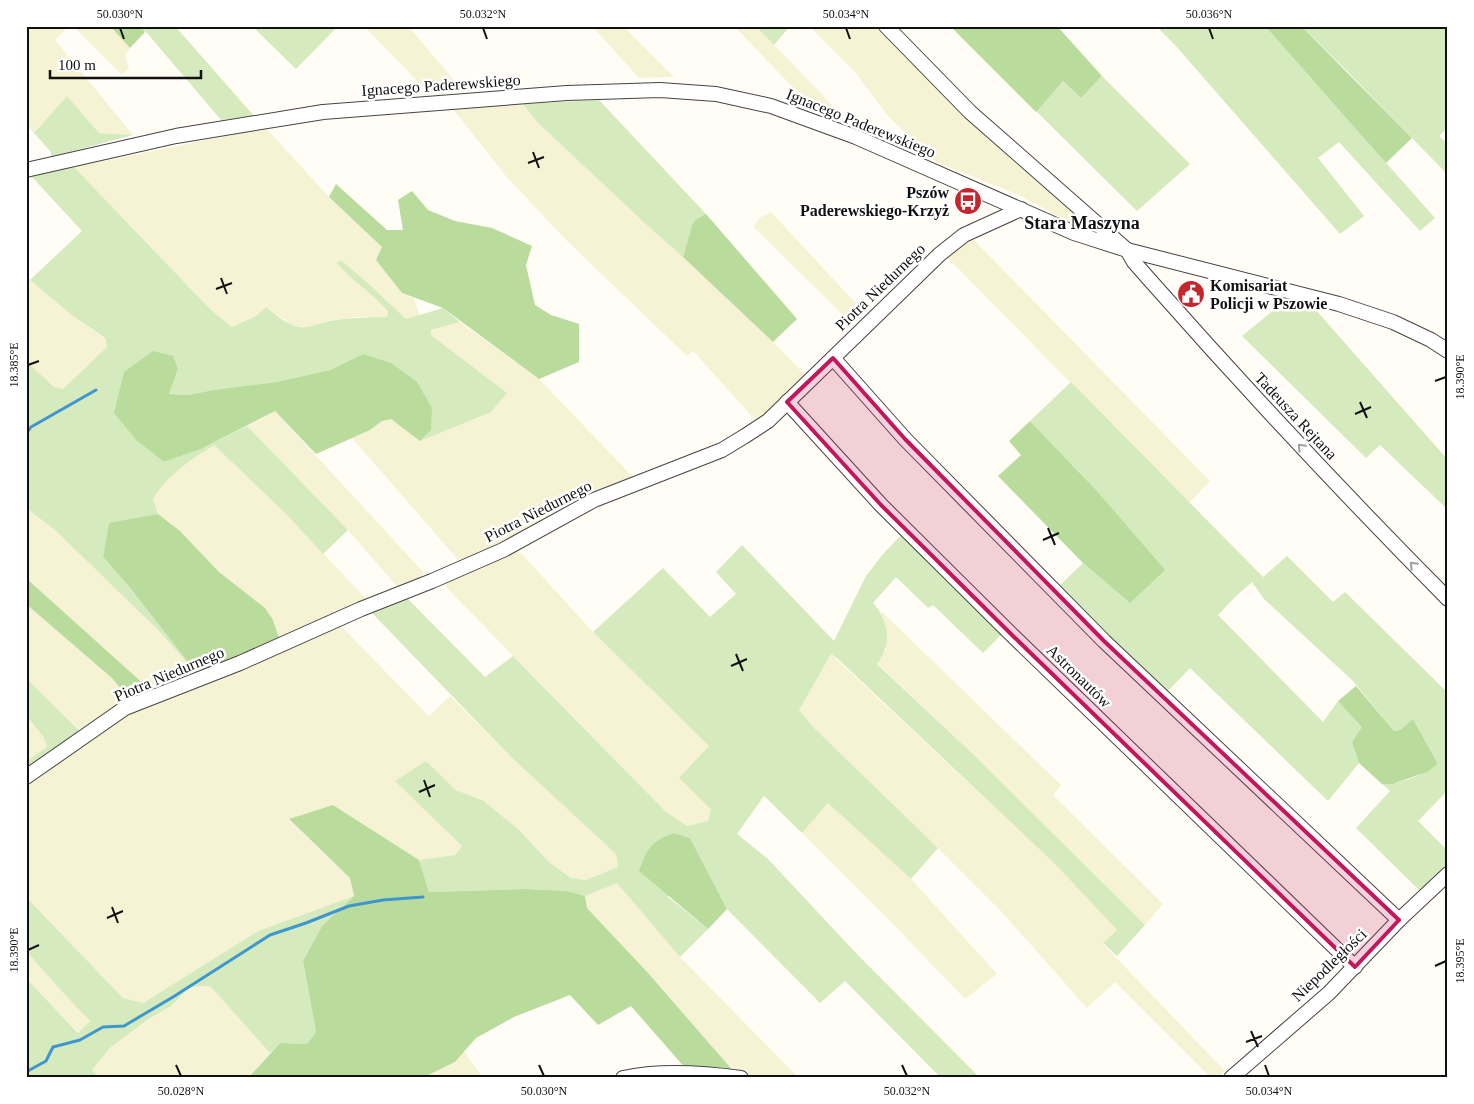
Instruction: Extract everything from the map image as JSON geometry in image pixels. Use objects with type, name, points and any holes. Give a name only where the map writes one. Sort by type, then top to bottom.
[{"type":"street","points":[[886,26],[970,112],[1127,250]]},
{"type":"street","name":"Ignacego Paderewskiego","points":[[26,170],[185,134],[323,112],[549,94],[660,90],[716,94],[771,106],[800,115],[856,137],[1074,233],[1127,250],[1339,304],[1393,322],[1431,340],[1448,351]]},
{"type":"street","name":"Piotra Niedurnego","points":[[26,777],[125,708],[240,663],[361,608],[432,581],[503,550],[594,500],[722,450],[762,426],[940,254],[964,235],[1021,209]]},
{"type":"street","name":"Tadeusza Rejtana","points":[[1127,250],[1139,267],[1200,337],[1310,456],[1448,599]]},
{"type":"street","points":[[833,358],[905,438],[1104,641],[1399,920]]},
{"type":"street","name":"Astronautów","points":[[787,402],[881,504],[1012,636],[1355,967]]},
{"type":"street","name":"Niepodległości","points":[[1231,1078],[1329,993],[1399,920],[1448,874]]},
{"type":"street","points":[[623,1078],[638,1075],[674,1074],[741,1078]]},
{"type":"highlighted area","points":[[833,358],[905,439],[1104,641],[1399,920],[1355,967],[1013,636],[881,505],[787,402]]},
{"type":"shaded area","points":[[26,26],[69,26],[55,40],[133,135],[99,133],[67,96],[34,133],[26,125]]},
{"type":"shaded area","points":[[73,26],[110,26],[130,48],[125,56],[129,68],[122,75]]},
{"type":"shaded area","points":[[364,26],[408,26],[459,86],[427,91]]},
{"type":"shaded area","points":[[592,26],[623,26],[674,77],[639,78]]},
{"type":"shaded area","points":[[734,26],[755,26],[822,94],[848,125],[824,114],[802,97]]},
{"type":"shaded area","points":[[809,26],[879,26],[930,81],[1089,221],[1083,230],[1021,196],[936,162],[888,116],[854,71]]},
{"type":"shaded area","points":[[523,104],[538,123],[689,262],[807,377],[758,423],[693,351],[687,356],[565,239],[505,175],[453,109]]},
{"type":"shaded area","points":[[266,128],[329,197],[382,247],[401,293],[413,298],[420,315],[406,319],[341,260],[365,290],[388,311],[387,317],[358,317],[325,321],[313,327],[301,327],[293,326],[266,307],[256,316],[232,327],[209,308],[74,167]]},
{"type":"shaded area","points":[[771,212],[863,311],[850,322],[754,227],[759,218]]},
{"type":"shaded area","points":[[971,237],[1210,481],[1189,503],[946,256]]},
{"type":"shaded area","points":[[26,276],[73,316],[105,339],[107,347],[63,389],[54,387],[26,361]]},
{"type":"shaded area","points":[[460,322],[539,379],[635,479],[460,562],[352,438],[370,430],[382,421],[391,419],[464,360],[431,335],[431,330]]},
{"type":"shaded area","points":[[275,411],[424,573],[411,585],[399,589],[348,530],[247,426]]},
{"type":"shaded area","points":[[214,445],[287,515],[370,603],[280,641],[273,620],[219,572],[180,531],[158,514],[153,499],[160,486],[176,471]]},
{"type":"shaded area","points":[[26,508],[55,530],[160,632],[198,675],[147,687],[26,578]]},
{"type":"shaded area","points":[[510,550],[521,553],[593,632],[709,746],[711,809],[708,821],[687,826],[665,811],[440,581]]},
{"type":"shaded area","points":[[26,604],[112,678],[129,699],[80,730],[26,678]]},
{"type":"shaded area","points":[[881,611],[1061,785],[1053,795],[1163,904],[1145,925],[975,756],[877,663],[886,649],[887,636]]},
{"type":"shaded area","points":[[340,625],[429,716],[450,696],[511,757],[616,854],[618,867],[586,880],[571,878],[550,863],[518,829],[484,801],[456,790],[426,761],[396,781],[462,846],[455,855],[419,860],[333,805],[289,820],[350,878],[354,896],[258,931],[143,1003],[123,998],[26,897],[26,782],[121,714]]},
{"type":"shaded area","points":[[831,654],[1056,865],[1117,930],[1103,944],[1225,1071],[1218,1078],[1211,1078],[1115,982],[1087,1008],[1001,911],[817,732],[799,710]]},
{"type":"shaded area","points":[[26,715],[44,738],[48,747],[26,762]]},
{"type":"shaded area","points":[[828,803],[911,879],[997,974],[965,999],[802,833]]},
{"type":"shaded area","points":[[617,882],[680,957],[799,1078],[771,1078],[735,1073],[649,974],[587,908],[585,896]]},
{"type":"shaded area","points":[[26,951],[90,1021],[79,1033],[26,978]]},
{"type":"shaded area","points":[[210,986],[270,1053],[248,1078],[100,1078],[92,1070],[110,1048],[147,1020],[171,1006],[190,987]]},
{"type":"shaded area","points":[[464,1051],[483,1078],[422,1078],[455,1062]]},
{"type":"green space","points":[[110,26],[141,26],[145,32],[130,48]]},
{"type":"green space","points":[[141,26],[175,26],[254,116],[221,120]]},
{"type":"green space","points":[[252,26],[338,26],[296,69]]},
{"type":"green space","points":[[755,26],[790,26],[774,45]]},
{"type":"green space","points":[[950,26],[1057,26],[1102,76],[1081,98],[1063,81],[1036,112]]},
{"type":"green space","points":[[1156,26],[1265,26],[1435,218],[1420,231],[1339,142],[1318,158],[1364,216],[1340,234],[1175,45]]},
{"type":"green space","points":[[1265,26],[1301,26],[1412,138],[1386,163]]},
{"type":"green space","points":[[1301,26],[1448,26],[1448,127],[1439,136],[1448,144],[1448,175],[1345,69]]},
{"type":"green space","points":[[1102,76],[1190,164],[1137,211],[1036,111],[1063,81],[1081,98]]},
{"type":"green space","points":[[67,96],[99,133],[133,135],[51,157],[51,152],[34,133]]},
{"type":"green space","points":[[599,100],[706,214],[695,220],[692,225],[683,257],[538,123],[523,104]]},
{"type":"green space","points":[[74,167],[209,308],[232,327],[256,316],[266,307],[287,323],[300,327],[343,319],[387,317],[388,311],[337,263],[341,260],[406,319],[443,308],[460,322],[431,330],[431,335],[507,393],[491,412],[420,441],[431,430],[363,354],[330,370],[276,382],[188,395],[169,394],[178,369],[137,441],[164,462],[201,449],[247,426],[348,530],[323,554],[287,515],[214,445],[165,482],[153,499],[158,514],[109,524],[103,557],[131,589],[198,675],[160,632],[55,530],[26,508],[26,361],[54,387],[63,389],[107,347],[105,338],[73,316],[30,280],[82,231],[31,176]]},
{"type":"green space","points":[[336,184],[387,230],[403,230],[398,200],[412,191],[428,210],[455,221],[492,228],[532,246],[526,265],[535,305],[551,315],[579,324],[579,362],[539,379],[443,308],[402,293],[376,260],[382,247],[329,197]]},
{"type":"green space","points":[[706,214],[797,319],[773,342],[683,257],[692,225],[695,220]]},
{"type":"green space","points":[[1286,300],[1315,309],[1448,460],[1448,510],[1380,445],[1366,458],[1242,336]]},
{"type":"green space","points":[[153,351],[173,356],[178,369],[169,394],[188,395],[276,382],[330,370],[363,354],[391,363],[417,382],[432,408],[431,430],[420,441],[391,419],[382,421],[370,430],[316,454],[275,411],[201,449],[164,462],[137,441],[114,413],[124,372]]},
{"type":"green space","points":[[1071,382],[1263,577],[1287,556],[1333,602],[1345,592],[1448,693],[1448,790],[1418,821],[1448,851],[1448,866],[1421,892],[1356,828],[1390,791],[1382,784],[1412,778],[1438,764],[1413,719],[1400,730],[1394,731],[1353,681],[1264,599],[1252,582],[1218,615],[1323,722],[1338,701],[1363,727],[1352,742],[1359,763],[1328,801],[1190,668],[1166,693],[1058,587],[1083,563],[1130,603],[1096,490],[1030,421]]},
{"type":"green space","points":[[1030,421],[1096,490],[1165,570],[1130,603],[1083,563],[998,476],[1021,455],[1009,441]]},
{"type":"green space","points":[[158,514],[180,531],[219,572],[265,608],[273,620],[280,641],[198,675],[131,589],[103,557],[109,523]]},
{"type":"green space","points":[[904,532],[1004,632],[983,653],[933,605],[928,608],[896,577],[873,603],[883,618],[887,637],[887,643],[877,664],[975,756],[1145,925],[1117,956],[1103,943],[1117,930],[1056,865],[831,654],[799,710],[815,729],[938,848],[911,879],[828,803],[802,833],[764,796],[737,834],[768,859],[854,951],[980,1078],[941,1078],[845,981],[820,1003],[727,909],[690,838],[674,833],[668,897],[708,929],[680,957],[617,883],[585,896],[567,891],[527,889],[429,892],[419,860],[455,855],[462,846],[395,781],[426,761],[456,790],[484,801],[518,829],[550,863],[571,878],[586,880],[618,867],[616,854],[511,757],[372,613],[405,596],[485,677],[513,656],[665,811],[687,826],[708,821],[711,809],[679,778],[709,746],[593,632],[663,568],[710,617],[736,594],[716,572],[742,545],[834,641],[866,576],[883,554]]},
{"type":"green space","points":[[26,578],[147,687],[129,699],[112,678],[26,604]]},
{"type":"green space","points":[[26,678],[82,733],[26,771],[26,762],[47,747],[44,738],[26,715]]},
{"type":"green space","points":[[1356,686],[1394,731],[1400,730],[1413,719],[1438,764],[1427,772],[1392,784],[1382,784],[1359,763],[1352,742],[1362,727],[1338,701]]},
{"type":"green space","points":[[333,805],[419,860],[429,892],[527,889],[567,891],[585,896],[587,908],[649,974],[735,1073],[686,1069],[631,1006],[598,1025],[570,995],[514,1017],[476,1038],[455,1062],[422,1078],[248,1078],[280,1043],[307,1044],[316,1032],[303,961],[322,926],[354,896],[350,878],[289,819]]},
{"type":"green space","points":[[674,833],[690,838],[727,909],[708,929],[639,871],[651,847],[660,839]]},
{"type":"green space","points":[[354,896],[322,926],[303,961],[316,1032],[307,1044],[280,1043],[270,1053],[210,986],[190,987],[171,1006],[147,1020],[110,1048],[92,1070],[100,1078],[26,1078],[26,978],[78,1033],[90,1021],[26,951],[26,897],[123,998],[143,1003],[258,931]]},
{"type":"waterway","points":[[26,434],[31,427],[96,390]]},
{"type":"waterway","points":[[26,1072],[46,1061],[53,1047],[80,1040],[103,1027],[124,1026],[270,935],[349,906],[383,900],[423,897]]},
{"type":"place","name":"Pszów Paderewskiego-Krzyż","points":[[968,201]]},
{"type":"place","name":"Komisariat Policji w Pszowie","points":[[1191,294]]},
{"type":"district","name":"Stara Maszyna","points":[[1082,223]]}]
